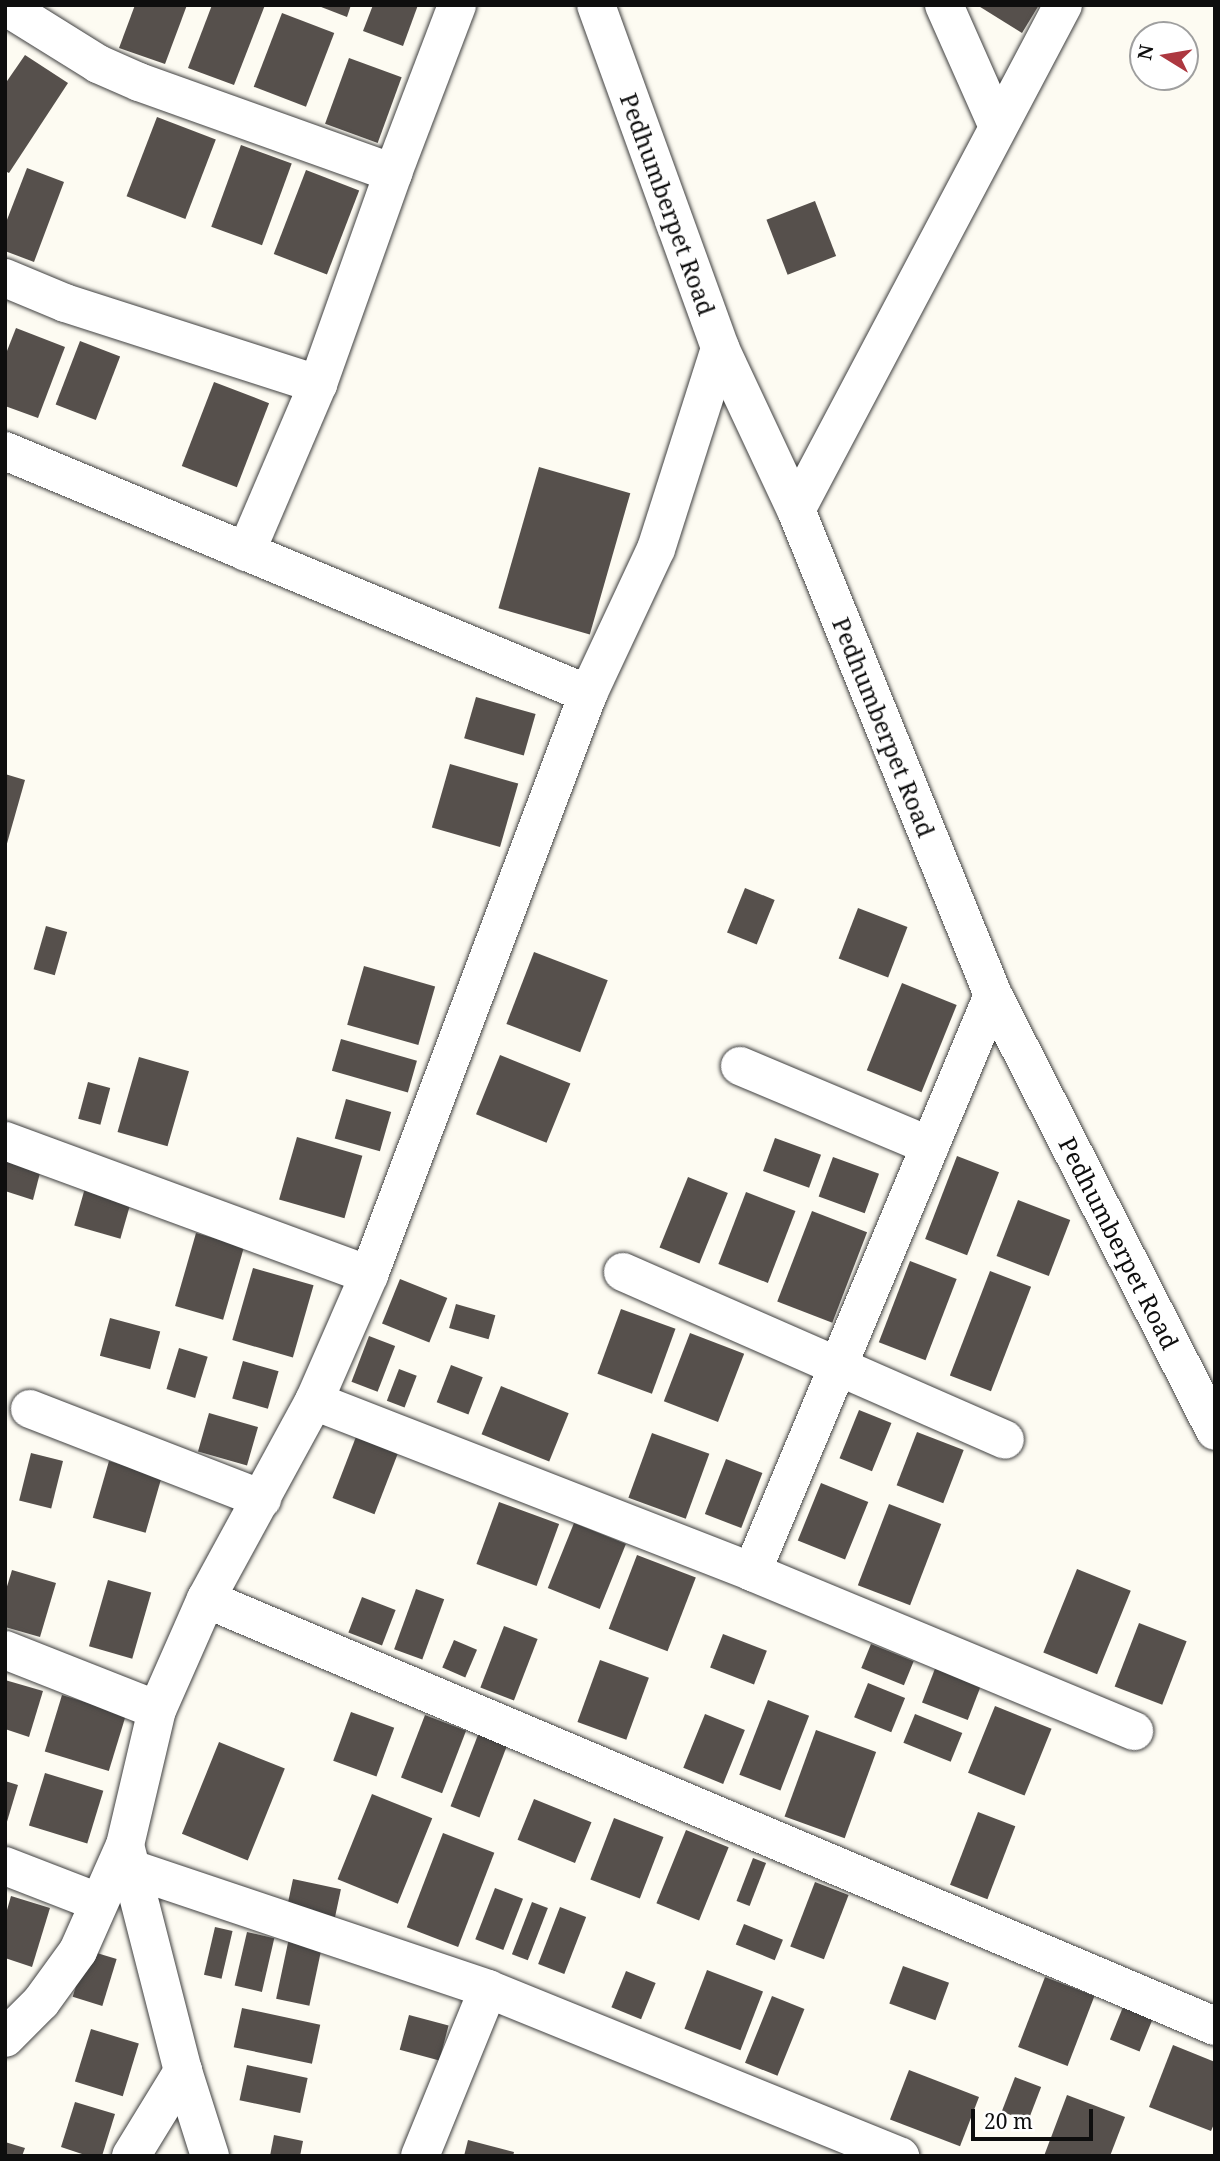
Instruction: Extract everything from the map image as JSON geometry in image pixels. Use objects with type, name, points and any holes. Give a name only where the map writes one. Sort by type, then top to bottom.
[{"type":"street","points":[[246,552],[318,384],[393,173],[457,5]]},
{"type":"street","name":"Pedhumberpet Road","points":[[596,5],[720,348],[796,510],[993,995],[1215,1431]]},
{"type":"street","points":[[944,5],[998,127]]},
{"type":"street","points":[[796,510],[1063,5]]},
{"type":"street","points":[[5,6],[98,64],[139,82],[393,173]]},
{"type":"street","points":[[5,278],[65,303],[318,384]]},
{"type":"street","points":[[5,2038],[41,2002],[78,1951],[98,1902],[128,1857],[157,1710],[206,1600],[314,1401],[369,1275],[588,694],[656,549],[720,348]]},
{"type":"street","points":[[5,451],[588,694]]},
{"type":"street","points":[[752,1572],[993,995]]},
{"type":"street","points":[[740,1066],[930,1146]]},
{"type":"street","points":[[5,1141],[369,1275]]},
{"type":"street","points":[[623,1272],[1005,1440]]},
{"type":"street","points":[[314,1401],[752,1572],[1134,1731]]},
{"type":"street","points":[[30,1409],[262,1499]]},
{"type":"street","points":[[206,1600],[1215,2026]]},
{"type":"street","points":[[5,1650],[157,1710]]},
{"type":"street","points":[[128,1857],[488,1989],[900,2156]]},
{"type":"street","points":[[128,1857],[183,2071],[210,2156]]},
{"type":"street","points":[[5,1866],[98,1902]]},
{"type":"street","points":[[420,2156],[488,1989]]},
{"type":"street","points":[[131,2156],[183,2071]]},
{"type":"building","points":[[135,5],[187,5],[165,64],[119,48]]},
{"type":"building","points":[[212,5],[265,5],[234,85],[188,68]]},
{"type":"building","points":[[316,5],[351,5],[347,17]]},
{"type":"building","points":[[373,5],[418,5],[403,46],[363,31]]},
{"type":"building","points":[[977,5],[1039,5],[1022,33]]},
{"type":"building","points":[[282,13],[334,33],[306,107],[254,87]]},
{"type":"building","points":[[25,55],[68,83],[9,173],[5,171],[5,84]]},
{"type":"building","points":[[349,58],[402,77],[378,143],[325,124]]},
{"type":"building","points":[[157,117],[216,140],[185,219],[127,196]]},
{"type":"building","points":[[241,145],[292,163],[262,245],[211,227]]},
{"type":"building","points":[[27,168],[64,182],[34,262],[5,251],[5,225]]},
{"type":"building","points":[[306,170],[359,190],[327,274],[274,254]]},
{"type":"building","points":[[815,201],[836,256],[788,275],[766,220]]},
{"type":"building","points":[[16,328],[65,347],[38,418],[5,406],[5,356]]},
{"type":"building","points":[[80,341],[120,356],[96,420],[56,404]]},
{"type":"building","points":[[214,382],[269,403],[237,487],[182,466]]},
{"type":"building","points":[[539,467],[630,493],[590,634],[498,608]]},
{"type":"building","points":[[476,697],[536,714],[524,755],[464,738]]},
{"type":"building","points":[[450,764],[518,784],[500,847],[432,827]]},
{"type":"building","points":[[5,774],[25,780],[6,847],[5,847]]},
{"type":"building","points":[[745,888],[775,900],[757,944],[727,933]]},
{"type":"building","points":[[858,908],[907,927],[888,977],[839,958]]},
{"type":"building","points":[[46,926],[67,932],[55,975],[34,969]]},
{"type":"building","points":[[534,952],[608,980],[580,1052],[506,1024]]},
{"type":"building","points":[[364,966],[435,986],[418,1045],[347,1025]]},
{"type":"building","points":[[902,983],[957,1005],[921,1092],[867,1070]]},
{"type":"building","points":[[341,1039],[417,1061],[408,1092],[332,1071]]},
{"type":"building","points":[[500,1055],[570,1083],[546,1143],[476,1114]]},
{"type":"building","points":[[139,1057],[189,1071],[167,1146],[118,1132]]},
{"type":"building","points":[[88,1082],[110,1088],[100,1125],[78,1119]]},
{"type":"building","points":[[346,1099],[391,1112],[380,1151],[335,1138]]},
{"type":"building","points":[[297,1137],[362,1156],[344,1218],[279,1199]]},
{"type":"building","points":[[775,1138],[821,1155],[809,1188],[763,1171]]},
{"type":"building","points":[[957,1156],[999,1172],[967,1255],[925,1239]]},
{"type":"building","points":[[833,1157],[879,1174],[865,1213],[819,1196]]},
{"type":"building","points":[[5,1159],[41,1169],[33,1200],[5,1191]]},
{"type":"building","points":[[688,1177],[728,1193],[699,1264],[660,1247]]},
{"type":"building","points":[[85,1188],[131,1201],[120,1239],[74,1225]]},
{"type":"building","points":[[746,1192],[795,1211],[768,1283],[718,1264]]},
{"type":"building","points":[[1018,1200],[1070,1220],[1049,1276],[996,1256]]},
{"type":"building","points":[[812,1211],[867,1232],[832,1323],[777,1302]]},
{"type":"building","points":[[196,1233],[244,1247],[223,1320],[175,1306]]},
{"type":"building","points":[[910,1261],[957,1279],[926,1360],[879,1342]]},
{"type":"building","points":[[253,1268],[314,1285],[293,1357],[232,1340]]},
{"type":"building","points":[[990,1271],[1031,1287],[991,1391],[950,1376]]},
{"type":"building","points":[[400,1279],[447,1298],[429,1343],[382,1324]]},
{"type":"building","points":[[456,1304],[495,1315],[489,1339],[449,1328]]},
{"type":"building","points":[[621,1309],[676,1329],[652,1394],[597,1374]]},
{"type":"building","points":[[110,1318],[160,1331],[150,1369],[100,1356]]},
{"type":"building","points":[[690,1333],[744,1354],[718,1422],[664,1401]]},
{"type":"building","points":[[369,1336],[395,1346],[378,1392],[351,1382]]},
{"type":"building","points":[[179,1348],[208,1357],[195,1398],[166,1389]]},
{"type":"building","points":[[243,1361],[279,1371],[268,1409],[232,1398]]},
{"type":"building","points":[[451,1365],[483,1377],[468,1415],[437,1402]]},
{"type":"building","points":[[399,1369],[417,1376],[405,1408],[387,1401]]},
{"type":"building","points":[[501,1386],[569,1413],[549,1462],[482,1434]]},
{"type":"building","points":[[859,1410],[891,1423],[872,1471],[840,1458]]},
{"type":"building","points":[[209,1413],[258,1427],[247,1466],[198,1451]]},
{"type":"building","points":[[359,1429],[401,1445],[374,1514],[332,1498]]},
{"type":"building","points":[[917,1432],[964,1450],[943,1503],[897,1485]]},
{"type":"building","points":[[652,1433],[709,1454],[686,1519],[628,1498]]},
{"type":"building","points":[[31,1453],[63,1461],[51,1509],[19,1501]]},
{"type":"building","points":[[726,1459],[762,1473],[741,1528],[705,1514]]},
{"type":"building","points":[[109,1461],[162,1476],[146,1533],[93,1518]]},
{"type":"building","points":[[821,1483],[868,1502],[845,1560],[798,1540]]},
{"type":"building","points":[[499,1502],[559,1524],[537,1586],[476,1564]]},
{"type":"building","points":[[889,1504],[941,1524],[910,1605],[858,1585]]},
{"type":"building","points":[[574,1523],[626,1544],[600,1609],[548,1588]]},
{"type":"building","points":[[637,1555],[696,1578],[668,1651],[609,1629]]},
{"type":"building","points":[[1077,1569],[1131,1591],[1097,1674],[1043,1652]]},
{"type":"building","points":[[12,1570],[56,1583],[40,1637],[5,1627],[5,1593]]},
{"type":"building","points":[[108,1580],[151,1592],[132,1659],[89,1646]]},
{"type":"building","points":[[416,1589],[444,1599],[422,1659],[394,1649]]},
{"type":"building","points":[[362,1597],[396,1610],[382,1645],[348,1632]]},
{"type":"building","points":[[1139,1623],[1187,1641],[1162,1705],[1115,1686]]},
{"type":"building","points":[[504,1626],[538,1639],[514,1701],[480,1688]]},
{"type":"building","points":[[723,1634],[767,1651],[754,1684],[710,1668]]},
{"type":"building","points":[[454,1640],[477,1650],[465,1677],[442,1668]]},
{"type":"building","points":[[871,1644],[914,1661],[904,1685],[861,1668]]},
{"type":"building","points":[[600,1660],[649,1678],[626,1740],[577,1722]]},
{"type":"building","points":[[936,1666],[982,1684],[968,1720],[922,1702]]},
{"type":"building","points":[[5,1680],[43,1691],[29,1737],[5,1729]]},
{"type":"building","points":[[868,1683],[905,1698],[891,1732],[854,1717]]},
{"type":"building","points":[[62,1695],[126,1715],[109,1771],[45,1751]]},
{"type":"building","points":[[768,1700],[809,1716],[780,1790],[739,1775]]},
{"type":"building","points":[[995,1706],[1052,1729],[1025,1796],[968,1773]]},
{"type":"building","points":[[351,1712],[394,1728],[376,1777],[333,1761]]},
{"type":"building","points":[[705,1714],[745,1730],[723,1784],[683,1768]]},
{"type":"building","points":[[915,1714],[962,1733],[951,1762],[903,1743]]},
{"type":"building","points":[[425,1715],[466,1731],[442,1793],[401,1778]]},
{"type":"building","points":[[481,1727],[510,1738],[479,1817],[451,1806]]},
{"type":"building","points":[[816,1730],[876,1752],[845,1838],[785,1816]]},
{"type":"building","points":[[219,1742],[285,1769],[248,1860],[182,1834]]},
{"type":"building","points":[[45,1773],[103,1791],[87,1843],[29,1826]]},
{"type":"building","points":[[5,1781],[18,1785],[6,1825],[5,1825]]},
{"type":"building","points":[[372,1794],[432,1818],[398,1904],[338,1879]]},
{"type":"building","points":[[534,1799],[591,1822],[575,1863],[518,1840]]},
{"type":"building","points":[[978,1812],[1015,1826],[987,1899],[950,1885]]},
{"type":"building","points":[[614,1818],[663,1837],[640,1899],[590,1880]]},
{"type":"building","points":[[686,1830],[729,1847],[699,1920],[656,1903]]},
{"type":"building","points":[[443,1833],[494,1853],[458,1947],[407,1927]]},
{"type":"building","points":[[753,1858],[766,1863],[750,1906],[737,1901]]},
{"type":"building","points":[[293,1879],[341,1889],[334,1923],[286,1913]]},
{"type":"building","points":[[815,1882],[849,1895],[824,1959],[790,1946]]},
{"type":"building","points":[[495,1888],[523,1899],[503,1950],[475,1939]]},
{"type":"building","points":[[11,1896],[50,1908],[32,1967],[5,1958],[5,1917]]},
{"type":"building","points":[[532,1902],[548,1908],[528,1960],[512,1954]]},
{"type":"building","points":[[560,1907],[586,1917],[564,1974],[538,1964]]},
{"type":"building","points":[[744,1924],[783,1940],[775,1960],[736,1944]]},
{"type":"building","points":[[215,1927],[233,1931],[222,1979],[204,1975]]},
{"type":"building","points":[[247,1932],[274,1938],[262,1992],[235,1986]]},
{"type":"building","points":[[289,1938],[322,1945],[309,2006],[276,1999]]},
{"type":"building","points":[[87,1950],[117,1959],[102,2006],[73,1997]]},
{"type":"building","points":[[903,1966],[949,1983],[935,2020],[889,2004]]},
{"type":"building","points":[[707,1970],[763,1992],[740,2050],[684,2029]]},
{"type":"building","points":[[626,1971],[656,1983],[641,2019],[611,2007]]},
{"type":"building","points":[[1045,1977],[1094,1996],[1068,2066],[1018,2047]]},
{"type":"building","points":[[772,1996],[804,2009],[777,2076],[745,2063]]},
{"type":"building","points":[[1123,2007],[1153,2019],[1140,2051],[1110,2039]]},
{"type":"building","points":[[242,2008],[320,2025],[312,2064],[234,2047]]},
{"type":"building","points":[[409,2015],[449,2026],[439,2060],[400,2050]]},
{"type":"building","points":[[91,2029],[139,2044],[123,2096],[75,2082]]},
{"type":"building","points":[[1173,2045],[1215,2062],[1215,2122],[1211,2131],[1149,2107]]},
{"type":"building","points":[[247,2065],[308,2078],[300,2113],[240,2100]]},
{"type":"building","points":[[909,2070],[979,2097],[960,2146],[890,2119]]},
{"type":"building","points":[[1015,2077],[1041,2087],[1028,2122],[1002,2112]]},
{"type":"building","points":[[1067,2095],[1125,2117],[1110,2156],[1044,2156]]},
{"type":"building","points":[[75,2102],[115,2114],[102,2156],[88,2156],[61,2147]]},
{"type":"building","points":[[274,2135],[303,2141],[300,2156],[270,2156]]},
{"type":"building","points":[[468,2140],[514,2152],[513,2156],[464,2156]]},
{"type":"building","points":[[5,2142],[25,2148],[22,2156],[5,2156]]}]
